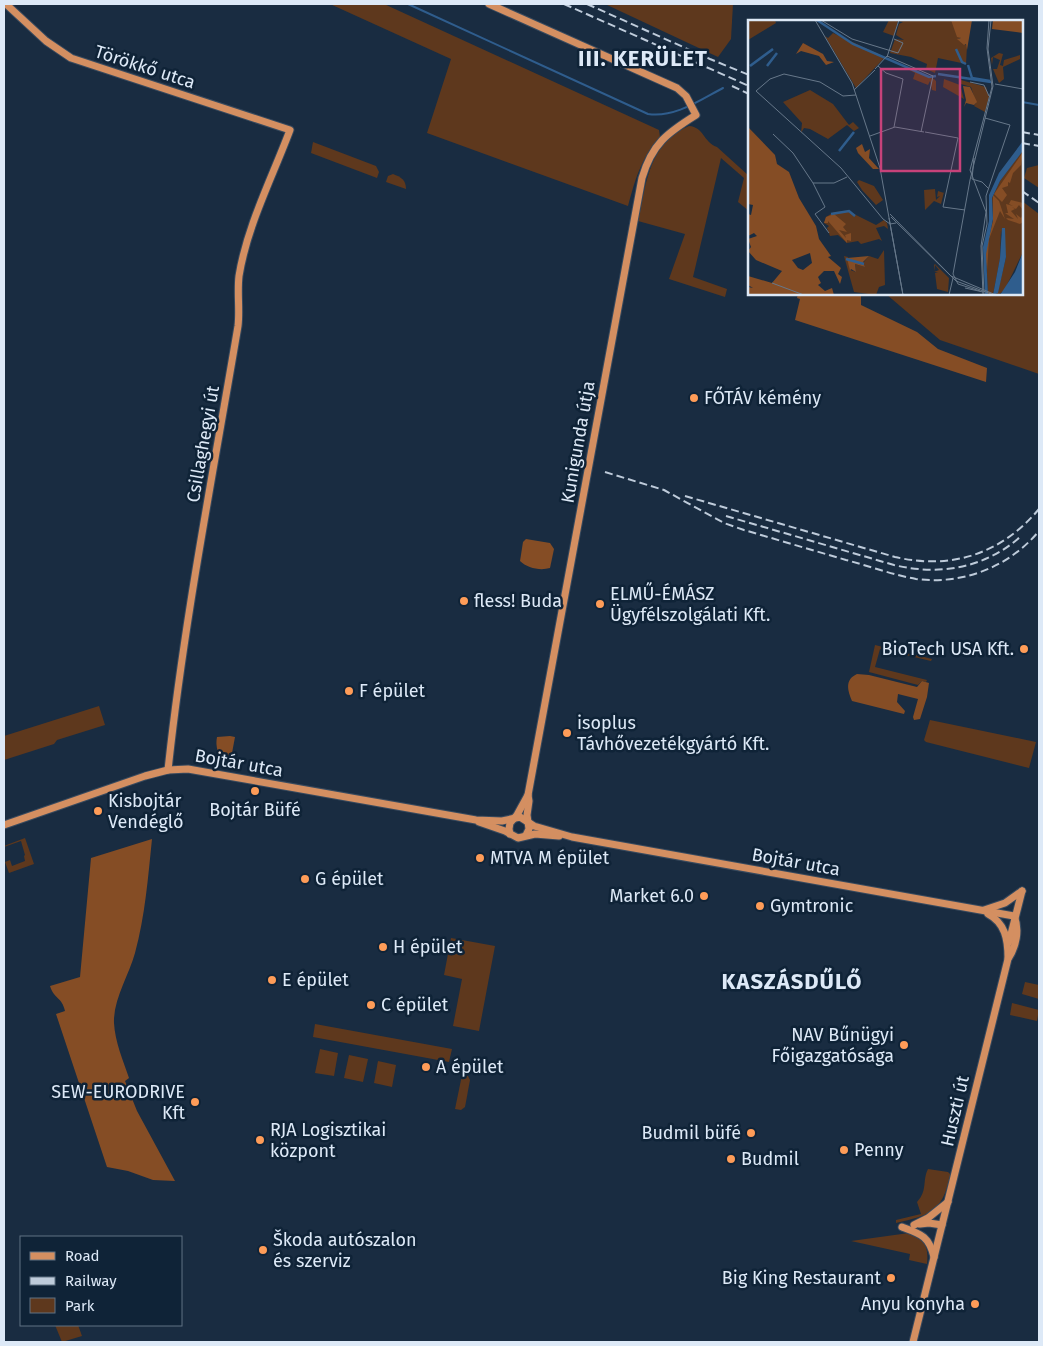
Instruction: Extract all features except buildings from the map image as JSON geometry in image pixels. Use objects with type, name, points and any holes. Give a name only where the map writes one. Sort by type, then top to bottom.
[{"type":"street","name":"Törökkő utca","points":[[6,4],[46,41],[71,58],[290,130]]},
{"type":"street","name":"Kunigunda útja","points":[[489,4],[679,89],[687,97],[695,112],[660,142],[650,157],[642,178],[630,233],[528,796],[529,830],[526,835]]},
{"type":"street","name":"Csillaghegyi út","points":[[168,770],[199,557],[238,326],[240,307],[238,286],[241,267],[256,217],[290,130]]},
{"type":"street","name":"Bojtár utca","points":[[4,825],[145,776],[168,770],[188,769],[476,820],[502,821],[513,819]]},
{"type":"street","name":"Kunigunda útja","points":[[510,834],[509,825],[528,796]]},
{"type":"street","points":[[513,819],[522,818],[529,824]]},
{"type":"street","name":"Bojtár utca","points":[[476,820],[510,834]]},
{"type":"street","name":"Bojtár utca","points":[[529,824],[572,837]]},
{"type":"street","points":[[510,834],[518,838],[526,835]]},
{"type":"street","name":"Bojtár utca","points":[[526,835],[540,834],[572,837],[1014,916]]},
{"type":"street","points":[[981,910],[1005,903],[1022,891],[1008,944],[1008,959]]},
{"type":"street","points":[[981,910],[1000,923],[1008,944]]},
{"type":"street","name":"Huszti út","points":[[913,1342],[1008,959],[1012,952],[1018,927],[1014,916]]},
{"type":"street","points":[[934,1258],[927,1240],[918,1233],[902,1227],[928,1218],[948,1202]]},
{"type":"street","points":[[914,1224],[929,1223],[942,1225]]},
{"type":"green space","points":[[330,4],[384,4],[659,130],[660,137],[640,170],[628,206],[427,133],[451,59]]},
{"type":"green space","points":[[605,4],[733,4],[731,39],[718,57]]},
{"type":"green space","points":[[689,126],[698,129],[712,145],[717,147],[748,175],[748,210],[738,202],[744,178],[721,158],[693,277],[727,289],[725,297],[669,279],[685,234],[638,221],[651,166],[665,142]]},
{"type":"green space","points":[[313,142],[376,166],[379,172],[377,178],[311,153]]},
{"type":"green space","points":[[1039,165],[1039,188],[1024,178],[1027,168]]},
{"type":"green space","points":[[393,174],[403,179],[406,189],[386,182],[388,176]]},
{"type":"green space","points":[[1023,202],[1039,214],[1039,374],[940,340],[887,295],[1023,295]]},
{"type":"green space","points":[[875,645],[932,659],[931,661],[880,649],[875,667],[927,680],[926,682],[922,681],[918,685],[869,672]]},
{"type":"green space","points":[[99,706],[105,725],[57,740],[54,744],[4,760],[4,736]]},
{"type":"green space","points":[[930,720],[1036,742],[1029,768],[926,742],[924,740]]},
{"type":"green space","points":[[25,838],[34,864],[9,873],[5,862],[10,860],[12,866],[25,861],[25,855],[21,841],[4,846]]},
{"type":"green space","points":[[451,938],[495,946],[479,1031],[453,1026],[462,979],[444,975]]},
{"type":"green space","points":[[1025,982],[1039,985],[1039,999],[1022,994]]},
{"type":"green space","points":[[1012,1003],[1039,1010],[1037,1021],[1010,1015]]},
{"type":"green space","points":[[315,1024],[452,1049],[449,1062],[313,1037]]},
{"type":"green space","points":[[320,1049],[338,1053],[334,1076],[315,1073]]},
{"type":"green space","points":[[349,1055],[368,1059],[363,1082],[344,1078]]},
{"type":"green space","points":[[378,1061],[396,1065],[392,1087],[374,1083]]},
{"type":"green space","points":[[462,1075],[468,1076],[470,1080],[465,1107],[461,1110],[455,1109]]},
{"type":"green space","points":[[928,1169],[948,1172],[950,1174],[943,1198],[938,1205],[926,1214],[918,1218],[896,1223],[896,1220],[921,1214],[917,1202],[923,1193]]},
{"type":"green space","points":[[909,1233],[919,1237],[925,1244],[927,1264],[909,1260],[910,1254],[851,1241]]},
{"type":"green space","points":[[55,1326],[78,1326],[82,1336],[62,1342]]},
{"type":"shaded area","points":[[798,295],[861,295],[861,305],[917,332],[938,349],[987,368],[986,382],[795,320],[800,299],[797,298]]},
{"type":"shaded area","points":[[526,539],[550,543],[554,549],[550,568],[534,568],[520,561],[523,542]]},
{"type":"shaded area","points":[[857,674],[869,675],[917,687],[922,681],[929,683],[920,719],[914,720],[913,717],[918,699],[898,694],[897,702],[905,711],[904,714],[852,701],[848,686],[850,679]]},
{"type":"shaded area","points":[[217,737],[235,737],[230,764],[226,764],[219,755],[216,740]]},
{"type":"shaded area","points":[[152,839],[141,925],[132,961],[116,1005],[114,1023],[118,1044],[129,1078],[125,1081],[137,1111],[175,1181],[153,1180],[128,1171],[107,1167],[56,1014],[65,1011],[64,1006],[50,986],[80,977],[91,858]]},
{"type":"waterway","points":[[408,4],[648,114],[658,115],[678,111],[723,88]]},
{"type":"waterway","points":[[1023,102],[1039,105]]},
{"type":"railway","points":[[564,4],[748,86]]},
{"type":"railway","points":[[587,4],[748,75]]},
{"type":"railway","points":[[732,86],[748,94]]},
{"type":"railway","points":[[1023,132],[1039,135]]},
{"type":"railway","points":[[1023,143],[1039,146]]},
{"type":"railway","points":[[1023,192],[1039,203]]},
{"type":"railway","points":[[605,472],[664,490],[724,523],[744,530],[916,579],[951,579],[984,571],[1014,555],[1039,531]]},
{"type":"railway","points":[[685,496],[895,557],[916,561],[956,559],[974,555],[1008,537],[1024,525],[1039,509]]},
{"type":"railway","points":[[726,516],[894,565],[928,570],[961,567],[977,562],[1006,548],[1020,537]]},
{"type":"place","name":"FŐTÁV kémény","points":[[694,398]]},
{"type":"place","name":"fless! Buda","points":[[464,601]]},
{"type":"place","name":"ELMŰ-ÉMÁSZ Ügyfélszolgálati Kft.","points":[[600,604]]},
{"type":"place","name":"BioTech USA Kft.","points":[[1024,649]]},
{"type":"place","name":"F épület","points":[[349,691]]},
{"type":"place","name":"isoplus Távhővezetékgyártó Kft.","points":[[567,733]]},
{"type":"place","name":"Bojtár Büfé","points":[[255,791]]},
{"type":"place","name":"Kisbojtár Vendéglő","points":[[98,811]]},
{"type":"place","name":"MTVA M épület","points":[[480,858]]},
{"type":"place","name":"G épület","points":[[305,879]]},
{"type":"place","name":"Market 6.0","points":[[704,896]]},
{"type":"place","name":"Gymtronic","points":[[760,906]]},
{"type":"place","name":"H épület","points":[[383,947]]},
{"type":"place","name":"E épület","points":[[272,980]]},
{"type":"place","name":"C épület","points":[[371,1005]]},
{"type":"place","name":"NAV Bűnügyi Főigazgatósága","points":[[904,1045]]},
{"type":"place","name":"A épület","points":[[426,1067]]},
{"type":"place","name":"SEW-EURODRIVE Kft","points":[[195,1102]]},
{"type":"place","name":"Budmil büfé","points":[[751,1133]]},
{"type":"place","name":"RJA Logisztikai központ","points":[[260,1140]]},
{"type":"place","name":"Penny","points":[[844,1150]]},
{"type":"place","name":"Budmil","points":[[731,1159]]},
{"type":"place","name":"Škoda autószalon és szerviz","points":[[263,1250]]},
{"type":"place","name":"Big King Restaurant","points":[[891,1278]]},
{"type":"place","name":"Anyu konyha","points":[[975,1304]]},
{"type":"district","name":"III. KERÜLET","points":[[643,58]]},
{"type":"district","name":"KASZÁSDŰLŐ","points":[[792,981]]}]
